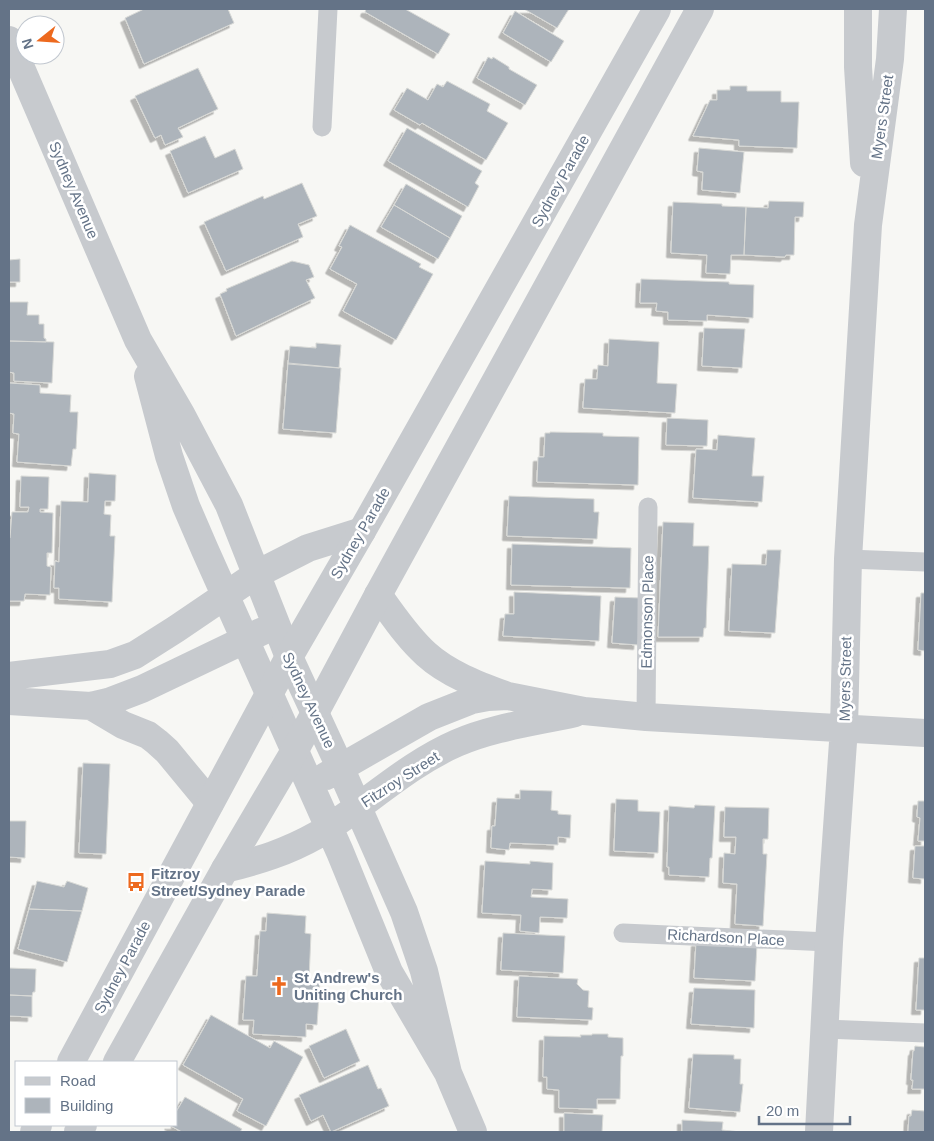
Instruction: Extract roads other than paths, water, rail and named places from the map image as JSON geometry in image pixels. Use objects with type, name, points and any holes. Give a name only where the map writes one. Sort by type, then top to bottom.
[{"type":"street","name":"Sydney Parade","points":[[73,1061],[288,657],[362,531],[657,9]]},
{"type":"street","points":[[119,1061],[225,869],[294,752],[378,595],[700,9]]},
{"type":"street","points":[[841,9],[858,67]]},
{"type":"street","name":"Myers Street","points":[[858,9],[858,67],[868,225]]},
{"type":"street","name":"Myers Street","points":[[819,1132],[829,942],[844,728],[848,559],[868,225],[890,59],[893,9]]},
{"type":"street","name":"Sydney Avenue","points":[[9,40],[138,340],[203,454],[229,505],[288,657],[358,806],[404,912],[417,947],[428,987],[448,1073]]},
{"type":"street","name":"Sydney Avenue","points":[[138,340],[168,456],[225,596],[246,639],[294,752],[340,852],[389,972],[448,1073],[473,1132]]},
{"type":"street","points":[[9,676],[110,664],[128,658],[150,646],[257,574],[308,548],[362,531]]},
{"type":"street","name":"Fitzroy Street","points":[[378,595],[408,636],[427,655],[456,674],[508,696],[584,711],[646,718],[925,733]]},
{"type":"street","points":[[9,701],[91,706],[125,697],[275,625]]},
{"type":"street","name":"Fitzroy Street","points":[[310,786],[429,717],[453,706],[472,700],[508,696]]},
{"type":"street","points":[[91,706],[123,725],[148,735],[157,742],[167,751],[210,803]]},
{"type":"street","name":"Fitzroy Street","points":[[225,869],[268,858],[311,838],[418,765],[458,743],[499,730],[584,711]]},
{"type":"lane","points":[[322,127],[328,9]]},
{"type":"lane","name":"Edmonson Place","points":[[646,718],[648,507]]},
{"type":"lane","points":[[848,559],[925,562]]},
{"type":"lane","name":"Richardson Place","points":[[623,933],[829,942]]},
{"type":"lane","points":[[825,1029],[925,1033]]},
{"type":"place","name":"Fitzroy Street/Sydney Parade","points":[[136,882]]},
{"type":"place","name":"St Andrew's Uniting Church","points":[[279,986]]}]
